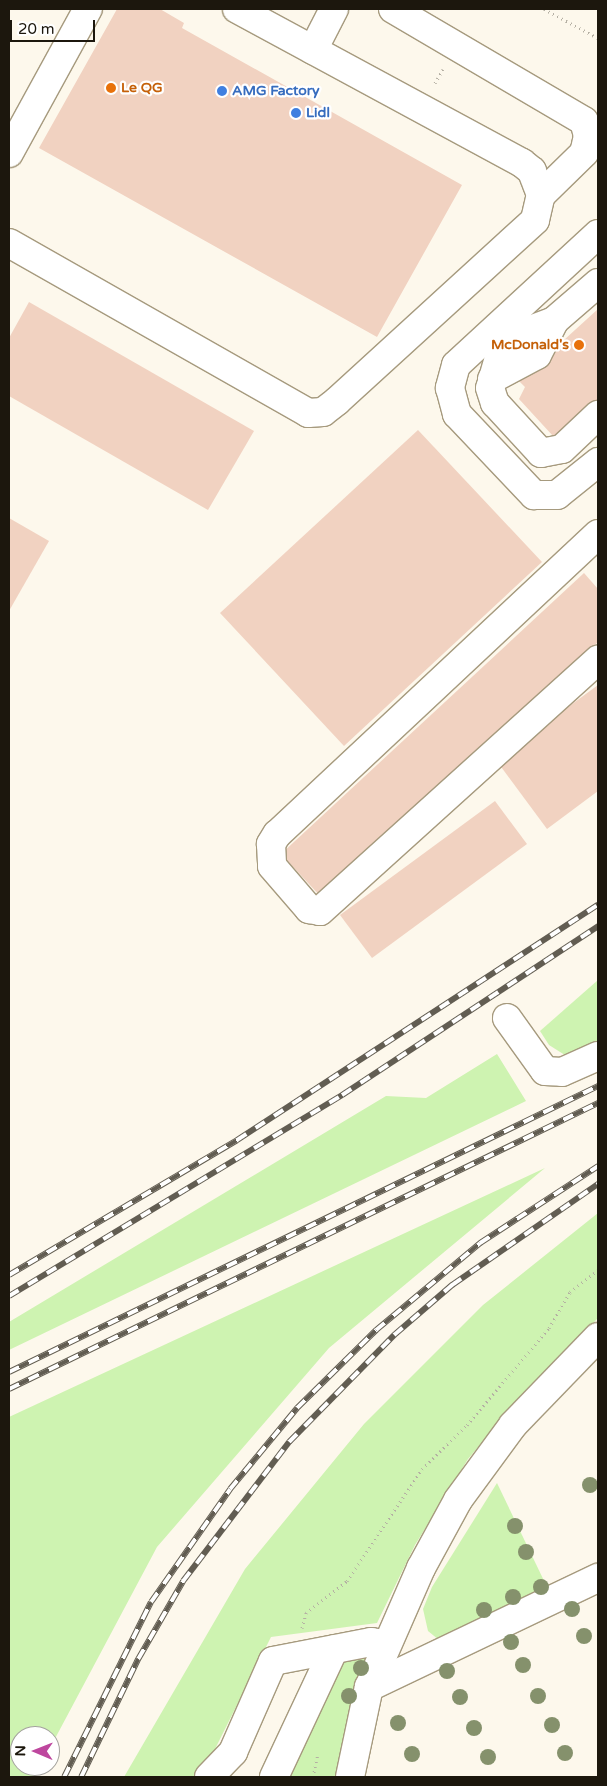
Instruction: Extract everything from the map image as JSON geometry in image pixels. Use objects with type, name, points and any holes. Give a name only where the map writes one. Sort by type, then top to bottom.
[{"type":"lane","points":[[9,153],[88,9]]},
{"type":"lane","points":[[237,9],[522,163],[532,170],[541,196]]},
{"type":"lane","points":[[313,50],[334,9]]},
{"type":"lane","points":[[9,243],[292,405],[308,412],[323,412],[535,220],[541,196],[584,153],[591,124],[393,9]]},
{"type":"lane","points":[[598,234],[456,365],[450,388],[457,414],[534,495],[557,495],[598,462]]},
{"type":"lane","points":[[598,284],[554,321],[537,355],[492,379],[490,395],[540,453],[562,449],[598,415]]},
{"type":"lane","points":[[598,534],[277,834],[271,844],[272,866],[308,909],[320,911],[598,660]]},
{"type":"lane","points":[[508,1018],[546,1071],[562,1072],[598,1056]]},
{"type":"lane","points":[[350,1777],[368,1687],[386,1644],[458,1500],[513,1425],[598,1337]]},
{"type":"lane","points":[[368,1687],[598,1578]]},
{"type":"lane","points":[[209,1777],[233,1752],[273,1661],[371,1642],[386,1644]]},
{"type":"lane","points":[[274,1777],[334,1649]]},
{"type":"path","points":[[544,9],[598,38]]},
{"type":"path","points":[[306,1654],[301,1633],[306,1613],[347,1581],[422,1469],[467,1425],[550,1328],[570,1292],[598,1270]]},
{"type":"path","points":[[313,1777],[321,1744]]},
{"type":"green space","points":[[598,980],[598,1042],[568,1057],[549,1045],[540,1031]]},
{"type":"green space","points":[[497,1054],[526,1101],[9,1350],[9,1322],[386,1096],[426,1098]]},
{"type":"green space","points":[[545,1168],[329,1348],[157,1547],[60,1729],[60,1726],[10,1726],[10,1776],[34,1777],[9,1777],[9,1417]]},
{"type":"green space","points":[[598,1213],[598,1318],[522,1395],[468,1459],[415,1545],[377,1623],[271,1637],[201,1777],[124,1777],[245,1569],[364,1424],[483,1305]]},
{"type":"green space","points":[[497,1483],[547,1587],[439,1640],[428,1631],[423,1609],[432,1587]]},
{"type":"green space","points":[[367,1658],[338,1777],[284,1777],[340,1663]]},
{"type":"building","points":[[117,9],[160,9],[184,23],[182,28],[462,185],[377,337],[39,148]]},
{"type":"building","points":[[29,302],[254,431],[208,510],[9,396],[9,338]]},
{"type":"building","name":"McDonald's","points":[[598,309],[598,415],[553,436],[519,399],[525,387],[519,381]]},
{"type":"building","points":[[418,430],[542,562],[344,746],[220,613]]},
{"type":"building","points":[[9,518],[49,541],[9,611]]},
{"type":"building","points":[[584,573],[598,589],[598,642],[322,898],[281,854]]},
{"type":"building","points":[[598,685],[598,791],[547,829],[496,760]]},
{"type":"building","points":[[495,801],[527,844],[372,958],[340,915]]},
{"type":"railway","points":[[9,1275],[237,1140],[598,905]]},
{"type":"railway","points":[[9,1296],[342,1095],[598,926]]},
{"type":"railway","points":[[9,1372],[598,1086]]},
{"type":"railway","points":[[9,1389],[598,1103]]},
{"type":"railway","points":[[64,1777],[151,1602],[230,1489],[297,1408],[376,1330],[480,1243],[598,1166]]},
{"type":"railway","points":[[81,1777],[138,1659],[183,1581],[289,1442],[394,1335],[452,1285],[598,1184]]},
{"type":"place","name":"Le QG","points":[[111,88]]},
{"type":"place","name":"AMG Factory","points":[[222,91]]},
{"type":"place","name":"Lidl","points":[[296,113]]},
{"type":"place","name":"McDonald's","points":[[579,345]]}]
